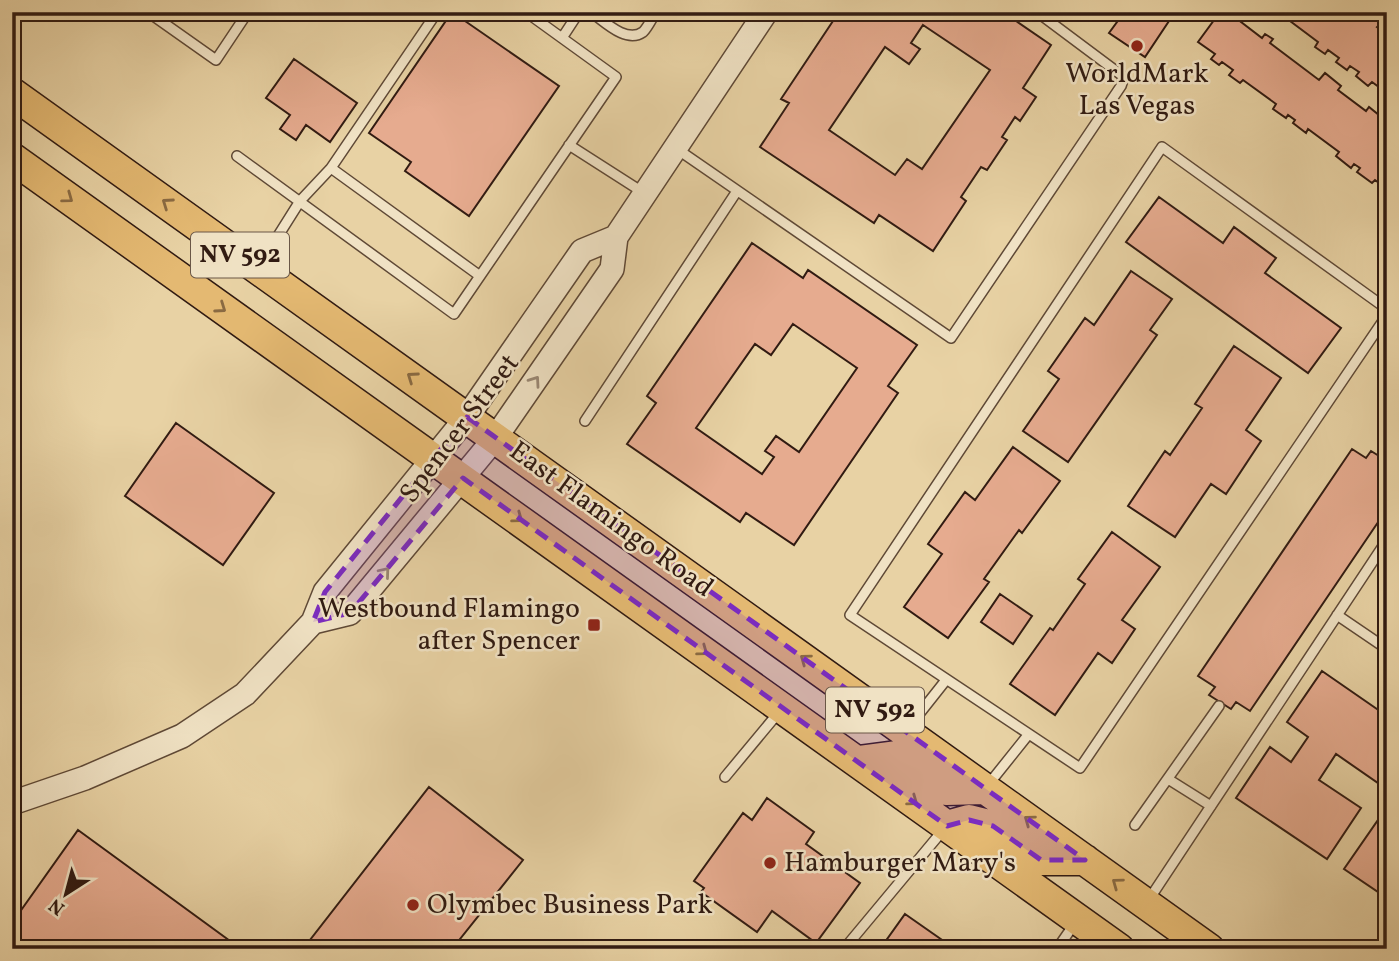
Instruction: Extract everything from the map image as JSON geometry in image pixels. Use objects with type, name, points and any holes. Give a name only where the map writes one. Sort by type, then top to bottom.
[{"type":"main road","name":"East Flamingo Road","points":[[12,93],[1209,949]]},
{"type":"main road","name":"East Flamingo Road","points":[[12,158],[1119,949]]},
{"type":"main road","points":[[858,761],[896,756],[946,790],[985,789]]},
{"type":"main road","points":[[947,826],[969,820],[993,826],[1041,860],[1085,860]]},
{"type":"street","name":"Spencer Street","points":[[313,622],[350,613],[496,437],[612,269],[616,237],[761,14]]},
{"type":"street","name":"Spencer Street","points":[[12,803],[85,778],[183,736],[245,694],[313,622],[325,592],[467,417],[582,251],[616,237]]},
{"type":"lane","points":[[148,12],[216,60],[248,12]]},
{"type":"lane","points":[[258,268],[300,201],[331,168],[437,12]]},
{"type":"lane","points":[[237,156],[454,314],[616,77],[526,12]]},
{"type":"lane","points":[[562,38],[579,12]]},
{"type":"lane","points":[[591,12],[621,33],[633,36],[644,31],[656,12]]},
{"type":"lane","points":[[676,148],[951,338],[1121,86],[1124,77],[1037,12]]},
{"type":"lane","points":[[569,145],[645,194]]},
{"type":"lane","points":[[1387,309],[1162,147],[850,615],[1080,768],[1387,315]]},
{"type":"lane","points":[[331,168],[480,276]]},
{"type":"lane","points":[[585,421],[737,191]]},
{"type":"lane","points":[[1146,904],[1387,540]]},
{"type":"lane","points":[[1337,615],[1387,649]]},
{"type":"lane","points":[[905,732],[946,680]]},
{"type":"lane","points":[[1135,825],[1219,706]]},
{"type":"lane","points":[[725,777],[782,708]]},
{"type":"lane","points":[[985,789],[1028,735]]},
{"type":"lane","points":[[1168,779],[1211,806]]},
{"type":"lane","points":[[844,949],[947,826]]},
{"type":"lane","points":[[1057,949],[1078,919]]},
{"type":"highlighted area","points":[[467,417],[1085,860],[1041,860],[993,826],[969,820],[947,826],[463,478],[350,613],[313,622],[325,592]]},
{"type":"building","points":[[452,12],[559,86],[469,216],[405,171],[411,162],[369,133]]},
{"type":"building","points":[[839,12],[1003,12],[1051,45],[1023,88],[1036,97],[1020,121],[1015,117],[1002,137],[1007,140],[987,170],[981,167],[961,197],[966,201],[933,251],[879,215],[874,223],[760,147],[789,103],[781,99]],"holes":[[[923,25],[990,70],[922,169],[907,159],[895,175],[829,130],[885,47],[909,64],[920,49],[911,43]]]},
{"type":"building","points":[[1102,12],[1175,12],[1145,57],[1109,33],[1117,22]]},
{"type":"building","points":[[1220,12],[1228,12],[1262,38],[1265,34],[1273,39],[1270,43],[1319,80],[1325,73],[1341,86],[1338,90],[1366,111],[1369,107],[1385,120],[1387,189],[1375,180],[1372,183],[1357,172],[1360,168],[1354,164],[1351,168],[1336,156],[1339,152],[1308,129],[1306,133],[1293,123],[1295,120],[1288,115],[1286,118],[1273,109],[1276,104],[1243,80],[1240,83],[1229,75],[1233,70],[1222,62],[1219,65],[1211,59],[1215,54],[1198,42]]},
{"type":"building","points":[[1278,12],[1358,12],[1366,18],[1369,13],[1382,22],[1377,27],[1387,34],[1387,93],[1372,82],[1368,86],[1356,76],[1359,72],[1350,66],[1347,70],[1336,62],[1339,58],[1328,50],[1325,54],[1315,47],[1318,42]]},
{"type":"building","points":[[294,59],[357,103],[330,142],[306,125],[296,140],[280,129],[290,115],[266,98]]},
{"type":"building","points":[[1159,197],[1223,243],[1234,227],[1276,258],[1265,273],[1341,328],[1308,373],[1126,242]]},
{"type":"building","points":[[752,243],[803,278],[808,270],[917,345],[888,386],[898,393],[794,545],[746,513],[740,522],[627,444],[656,403],[647,396]],"holes":[[[793,324],[857,368],[799,452],[776,436],[765,451],[774,457],[762,474],[696,428],[755,344],[771,355]]]},
{"type":"building","points":[[1131,271],[1172,299],[1150,330],[1157,335],[1068,462],[1023,431],[1059,379],[1048,371],[1085,318],[1094,325]]},
{"type":"building","points":[[1234,346],[1281,378],[1246,430],[1261,441],[1226,494],[1211,484],[1175,537],[1128,506],[1165,451],[1170,455],[1202,408],[1195,404]]},
{"type":"building","points":[[176,423],[274,493],[223,565],[125,496]]},
{"type":"building","points":[[1013,447],[1060,481],[1022,533],[1019,530],[984,579],[989,582],[948,638],[904,607],[942,554],[928,544],[965,492],[975,500]]},
{"type":"building","points":[[1352,449],[1366,458],[1371,451],[1387,461],[1387,509],[1250,711],[1236,702],[1231,709],[1209,695],[1215,687],[1198,676]]},
{"type":"building","points":[[1112,532],[1160,567],[1122,620],[1135,629],[1112,663],[1098,653],[1055,715],[1010,684],[1085,584],[1078,579]]},
{"type":"building","points":[[1000,594],[1032,616],[1013,644],[981,622]]},
{"type":"building","points":[[1322,671],[1387,716],[1387,770],[1378,783],[1336,754],[1319,780],[1361,808],[1327,859],[1236,798],[1270,747],[1291,762],[1308,737],[1287,722]]},
{"type":"building","name":"Olymbec Business Park","points":[[429,787],[523,860],[452,949],[303,949]]},
{"type":"building","name":"Hamburger Mary's","points":[[767,798],[814,832],[806,844],[860,883],[816,943],[772,911],[757,932],[701,892],[704,888],[694,881],[743,813],[752,820]]},
{"type":"building","points":[[1378,820],[1387,826],[1387,898],[1344,869]]},
{"type":"building","points":[[78,830],[241,949],[12,949],[12,923]]},
{"type":"building","points":[[905,914],[955,949],[880,949]]},
{"type":"place","name":"WorldMark Las Vegas","points":[[1137,46]]},
{"type":"place","name":"Westbound Flamingo after Spencer","points":[[594,625]]},
{"type":"place","name":"Hamburger Mary's","points":[[770,863]]},
{"type":"place","name":"Olymbec Business Park","points":[[413,905]]}]
